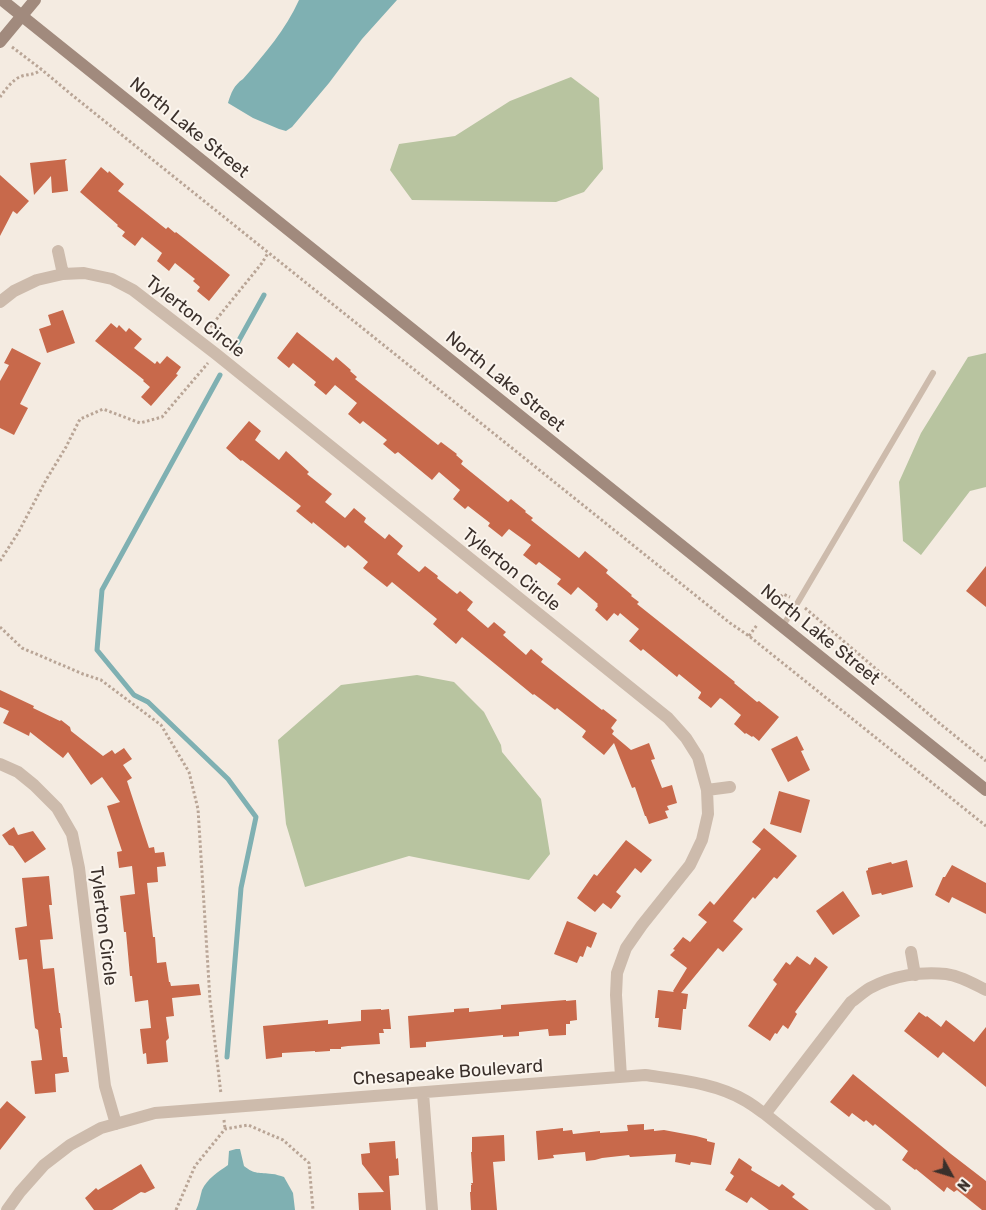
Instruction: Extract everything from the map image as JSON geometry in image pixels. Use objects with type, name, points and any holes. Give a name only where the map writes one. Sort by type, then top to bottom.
[{"type":"street","name":"North Lake Street","points":[[2,0],[986,790]]},
{"type":"street","points":[[1,41],[34,0]]},
{"type":"street","points":[[58,251],[63,274]]},
{"type":"street","name":"Tylerton Circle","points":[[0,302],[14,290],[37,280],[63,274],[84,273],[112,279],[133,290],[216,354],[668,718],[686,738],[698,757],[707,790],[708,814],[702,840],[690,864],[626,948],[617,973],[616,995],[621,1077]]},
{"type":"street","name":"Tylerton Circle","points":[[0,764],[18,772],[34,785],[57,808],[72,834],[79,868],[105,1086],[116,1124]]},
{"type":"street","points":[[707,790],[730,787]]},
{"type":"street","points":[[911,952],[915,974]]},
{"type":"street","points":[[765,1114],[851,1002],[869,989],[890,979],[922,973],[947,974],[986,990]]},
{"type":"street","name":"Chesapeake Boulevard","points":[[7,1210],[44,1165],[70,1144],[101,1128],[155,1113],[645,1075],[697,1082],[722,1090],[746,1101],[885,1210]]},
{"type":"street","points":[[423,1093],[432,1210]]},
{"type":"lane","points":[[782,627],[933,372]]},
{"type":"path","points":[[1,41],[41,69],[730,624],[749,636],[986,826]]},
{"type":"path","points":[[0,97],[20,77],[38,72],[41,69]]},
{"type":"path","points":[[199,341],[268,253]]},
{"type":"path","points":[[0,561],[18,534],[80,419],[103,409],[140,423],[162,417],[216,354]]},
{"type":"path","points":[[749,636],[783,594],[798,602],[986,761]]},
{"type":"path","points":[[0,627],[22,648],[101,680],[161,725],[189,772],[198,809],[210,1000],[225,1129]]},
{"type":"path","points":[[176,1210],[196,1166],[225,1129],[248,1125],[283,1140],[309,1162],[314,1210]]},
{"type":"green space","points":[[571,77],[599,98],[603,169],[584,192],[556,202],[412,200],[390,170],[399,144],[455,136],[510,101]]},
{"type":"green space","points":[[986,353],[986,487],[970,491],[921,555],[903,541],[899,482],[921,433],[968,357]]},
{"type":"green space","points":[[417,675],[454,682],[484,712],[501,745],[502,752],[541,799],[550,854],[529,880],[409,856],[305,887],[286,824],[278,740],[341,685]]},
{"type":"water","points":[[299,0],[397,0],[362,39],[329,83],[292,127],[286,131],[253,118],[228,103],[235,87],[274,41],[288,21]]},
{"type":"water","points":[[240,1149],[244,1166],[248,1169],[254,1172],[284,1177],[293,1193],[295,1210],[196,1210],[204,1186],[213,1176],[228,1165],[229,1151]]},
{"type":"building","points":[[67,159],[65,161],[68,191],[52,193],[51,176],[34,195],[30,163]]},
{"type":"building","points":[[101,167],[108,173],[109,171],[124,184],[118,191],[166,229],[168,227],[176,232],[230,275],[209,301],[197,291],[200,287],[193,281],[195,279],[175,263],[169,271],[157,261],[162,253],[142,237],[135,246],[122,236],[125,232],[118,225],[80,192]]},
{"type":"building","points":[[0,175],[29,201],[17,214],[13,211],[0,236]]},
{"type":"building","points":[[63,310],[75,343],[47,353],[39,329],[51,325],[48,315]]},
{"type":"building","points":[[111,323],[117,328],[119,325],[126,332],[129,328],[142,339],[134,348],[155,364],[157,361],[160,364],[167,356],[181,367],[176,374],[178,375],[151,406],[141,397],[150,387],[144,380],[95,341]]},
{"type":"building","points":[[297,332],[333,361],[336,357],[351,370],[357,377],[355,379],[438,445],[441,442],[457,454],[463,461],[461,464],[508,502],[511,499],[533,518],[531,520],[579,558],[585,551],[608,570],[606,573],[639,602],[637,604],[735,682],[757,702],[759,701],[779,717],[759,741],[753,736],[745,734],[734,724],[741,715],[722,699],[720,698],[711,708],[698,698],[701,692],[679,674],[677,677],[643,649],[641,651],[629,641],[639,629],[620,613],[618,616],[614,613],[607,621],[595,610],[598,604],[578,587],[571,595],[557,584],[561,579],[539,562],[536,565],[523,555],[531,545],[509,529],[502,537],[488,526],[490,523],[468,506],[465,509],[453,499],[460,490],[439,472],[432,480],[398,452],[395,454],[383,444],[387,440],[363,421],[360,424],[348,414],[357,403],[335,385],[326,395],[314,385],[316,382],[293,363],[289,368],[277,358]]},
{"type":"building","points":[[12,348],[41,363],[20,404],[28,408],[14,435],[0,428],[0,381],[9,365],[4,363]]},
{"type":"building","points":[[249,421],[261,431],[255,440],[279,460],[286,451],[309,472],[307,474],[332,494],[325,502],[345,518],[354,508],[366,518],[364,522],[385,539],[389,534],[403,546],[397,554],[419,572],[425,566],[457,594],[460,591],[473,602],[467,610],[488,628],[494,622],[506,632],[503,635],[526,655],[531,649],[543,659],[541,662],[617,720],[611,728],[614,731],[612,734],[631,750],[649,743],[655,759],[651,760],[662,788],[672,785],[677,803],[667,806],[669,810],[665,811],[668,818],[649,824],[635,787],[632,788],[614,743],[604,755],[582,737],[586,731],[557,708],[555,710],[533,695],[462,637],[456,644],[433,624],[437,619],[392,582],[387,587],[363,568],[368,562],[348,545],[345,548],[313,522],[312,524],[296,511],[301,506],[226,448]]},
{"type":"building","points":[[986,566],[986,607],[966,591]]},
{"type":"building","points":[[0,690],[34,706],[33,708],[61,720],[70,727],[71,731],[103,756],[112,750],[115,754],[124,748],[132,759],[123,765],[132,778],[127,781],[149,848],[154,847],[155,853],[164,852],[166,866],[157,867],[158,882],[147,883],[157,963],[166,962],[171,986],[199,984],[201,995],[172,998],[174,1016],[166,1017],[169,1038],[166,1041],[168,1062],[147,1064],[146,1053],[143,1054],[140,1029],[151,1028],[148,1000],[135,1002],[120,896],[135,894],[132,866],[119,868],[117,852],[122,851],[107,806],[120,802],[102,777],[91,785],[68,752],[63,758],[30,732],[29,736],[3,723],[9,711],[0,707]]},
{"type":"building","points":[[797,736],[804,750],[801,751],[810,770],[788,782],[771,749]]},
{"type":"building","points":[[779,791],[810,800],[801,833],[770,824]]},
{"type":"building","points":[[14,827],[18,835],[33,831],[46,849],[25,863],[13,846],[9,845],[2,835]]},
{"type":"building","points":[[764,828],[797,856],[777,879],[774,877],[755,899],[753,897],[733,921],[743,929],[723,952],[718,948],[681,993],[688,994],[686,1009],[683,1009],[681,1030],[658,1027],[659,1018],[655,1018],[658,990],[674,992],[687,968],[670,955],[675,950],[673,949],[683,937],[690,942],[707,922],[698,915],[710,901],[714,905],[761,849],[752,842]]},
{"type":"building","points":[[626,840],[652,860],[641,873],[635,868],[616,892],[621,896],[611,909],[603,903],[595,912],[577,898],[594,874],[597,876]]},
{"type":"building","points":[[907,860],[913,887],[882,895],[881,893],[872,895],[866,871],[868,868]]},
{"type":"building","points":[[952,865],[986,883],[986,914],[952,897],[949,903],[935,895],[943,877],[945,877]]},
{"type":"building","points":[[49,876],[52,905],[49,905],[53,939],[40,940],[43,969],[54,968],[62,1028],[60,1028],[63,1057],[67,1057],[69,1072],[55,1074],[56,1092],[35,1094],[31,1061],[42,1060],[38,1030],[35,1028],[27,959],[19,960],[15,928],[27,926],[22,878]]},
{"type":"building","points":[[843,891],[860,916],[833,935],[816,911]]},
{"type":"building","points":[[567,921],[597,933],[591,948],[587,946],[583,957],[580,956],[577,963],[554,954]]},
{"type":"building","points":[[797,956],[810,965],[815,957],[828,967],[795,1012],[797,1014],[788,1029],[783,1025],[770,1041],[748,1026],[777,984],[773,980],[786,962],[790,965]]},
{"type":"building","points":[[576,1000],[577,1020],[566,1024],[566,1035],[549,1036],[548,1029],[519,1032],[519,1036],[503,1037],[503,1035],[426,1042],[426,1047],[410,1048],[408,1016],[454,1012],[454,1009],[469,1008],[469,1012],[501,1009],[501,1005]]},
{"type":"building","points":[[389,1009],[391,1029],[383,1029],[384,1033],[379,1033],[380,1044],[348,1046],[341,1047],[341,1049],[330,1049],[330,1051],[282,1053],[282,1057],[266,1059],[263,1026],[328,1020],[328,1024],[361,1021],[361,1010]]},
{"type":"building","points":[[919,1012],[941,1027],[946,1020],[974,1042],[986,1027],[986,1087],[943,1052],[938,1058],[904,1031]]},
{"type":"building","points":[[853,1074],[986,1181],[986,1210],[982,1210],[957,1190],[954,1192],[947,1187],[944,1192],[902,1160],[908,1151],[875,1124],[873,1126],[866,1120],[864,1122],[852,1113],[849,1117],[830,1102]]},
{"type":"building","points":[[7,1101],[26,1117],[0,1150],[0,1109]]},
{"type":"building","points":[[644,1124],[644,1130],[664,1130],[696,1136],[715,1143],[711,1165],[691,1162],[690,1165],[675,1162],[676,1154],[630,1157],[629,1155],[586,1161],[585,1152],[553,1155],[554,1158],[538,1160],[536,1131],[563,1128],[563,1131],[572,1130],[573,1134],[600,1131],[600,1133],[628,1131],[627,1125]]},
{"type":"building","points":[[504,1135],[505,1161],[493,1162],[497,1210],[471,1210],[470,1192],[471,1183],[473,1183],[472,1137]]},
{"type":"building","points":[[395,1141],[399,1175],[389,1176],[391,1210],[359,1210],[358,1193],[384,1192],[362,1164],[361,1154],[370,1153],[369,1143]]},
{"type":"building","points":[[739,1158],[752,1167],[751,1170],[779,1187],[782,1184],[795,1194],[792,1197],[809,1210],[769,1210],[751,1197],[747,1203],[725,1190],[734,1176],[730,1173]]},
{"type":"building","points":[[141,1164],[155,1188],[145,1193],[141,1192],[112,1210],[94,1210],[85,1198],[96,1188],[98,1190]]},
{"type":"waterway","points":[[233,351],[264,295]]},
{"type":"waterway","points":[[220,375],[102,590],[97,650],[134,695],[148,702],[228,779],[256,817],[241,888],[227,1057]]}]
